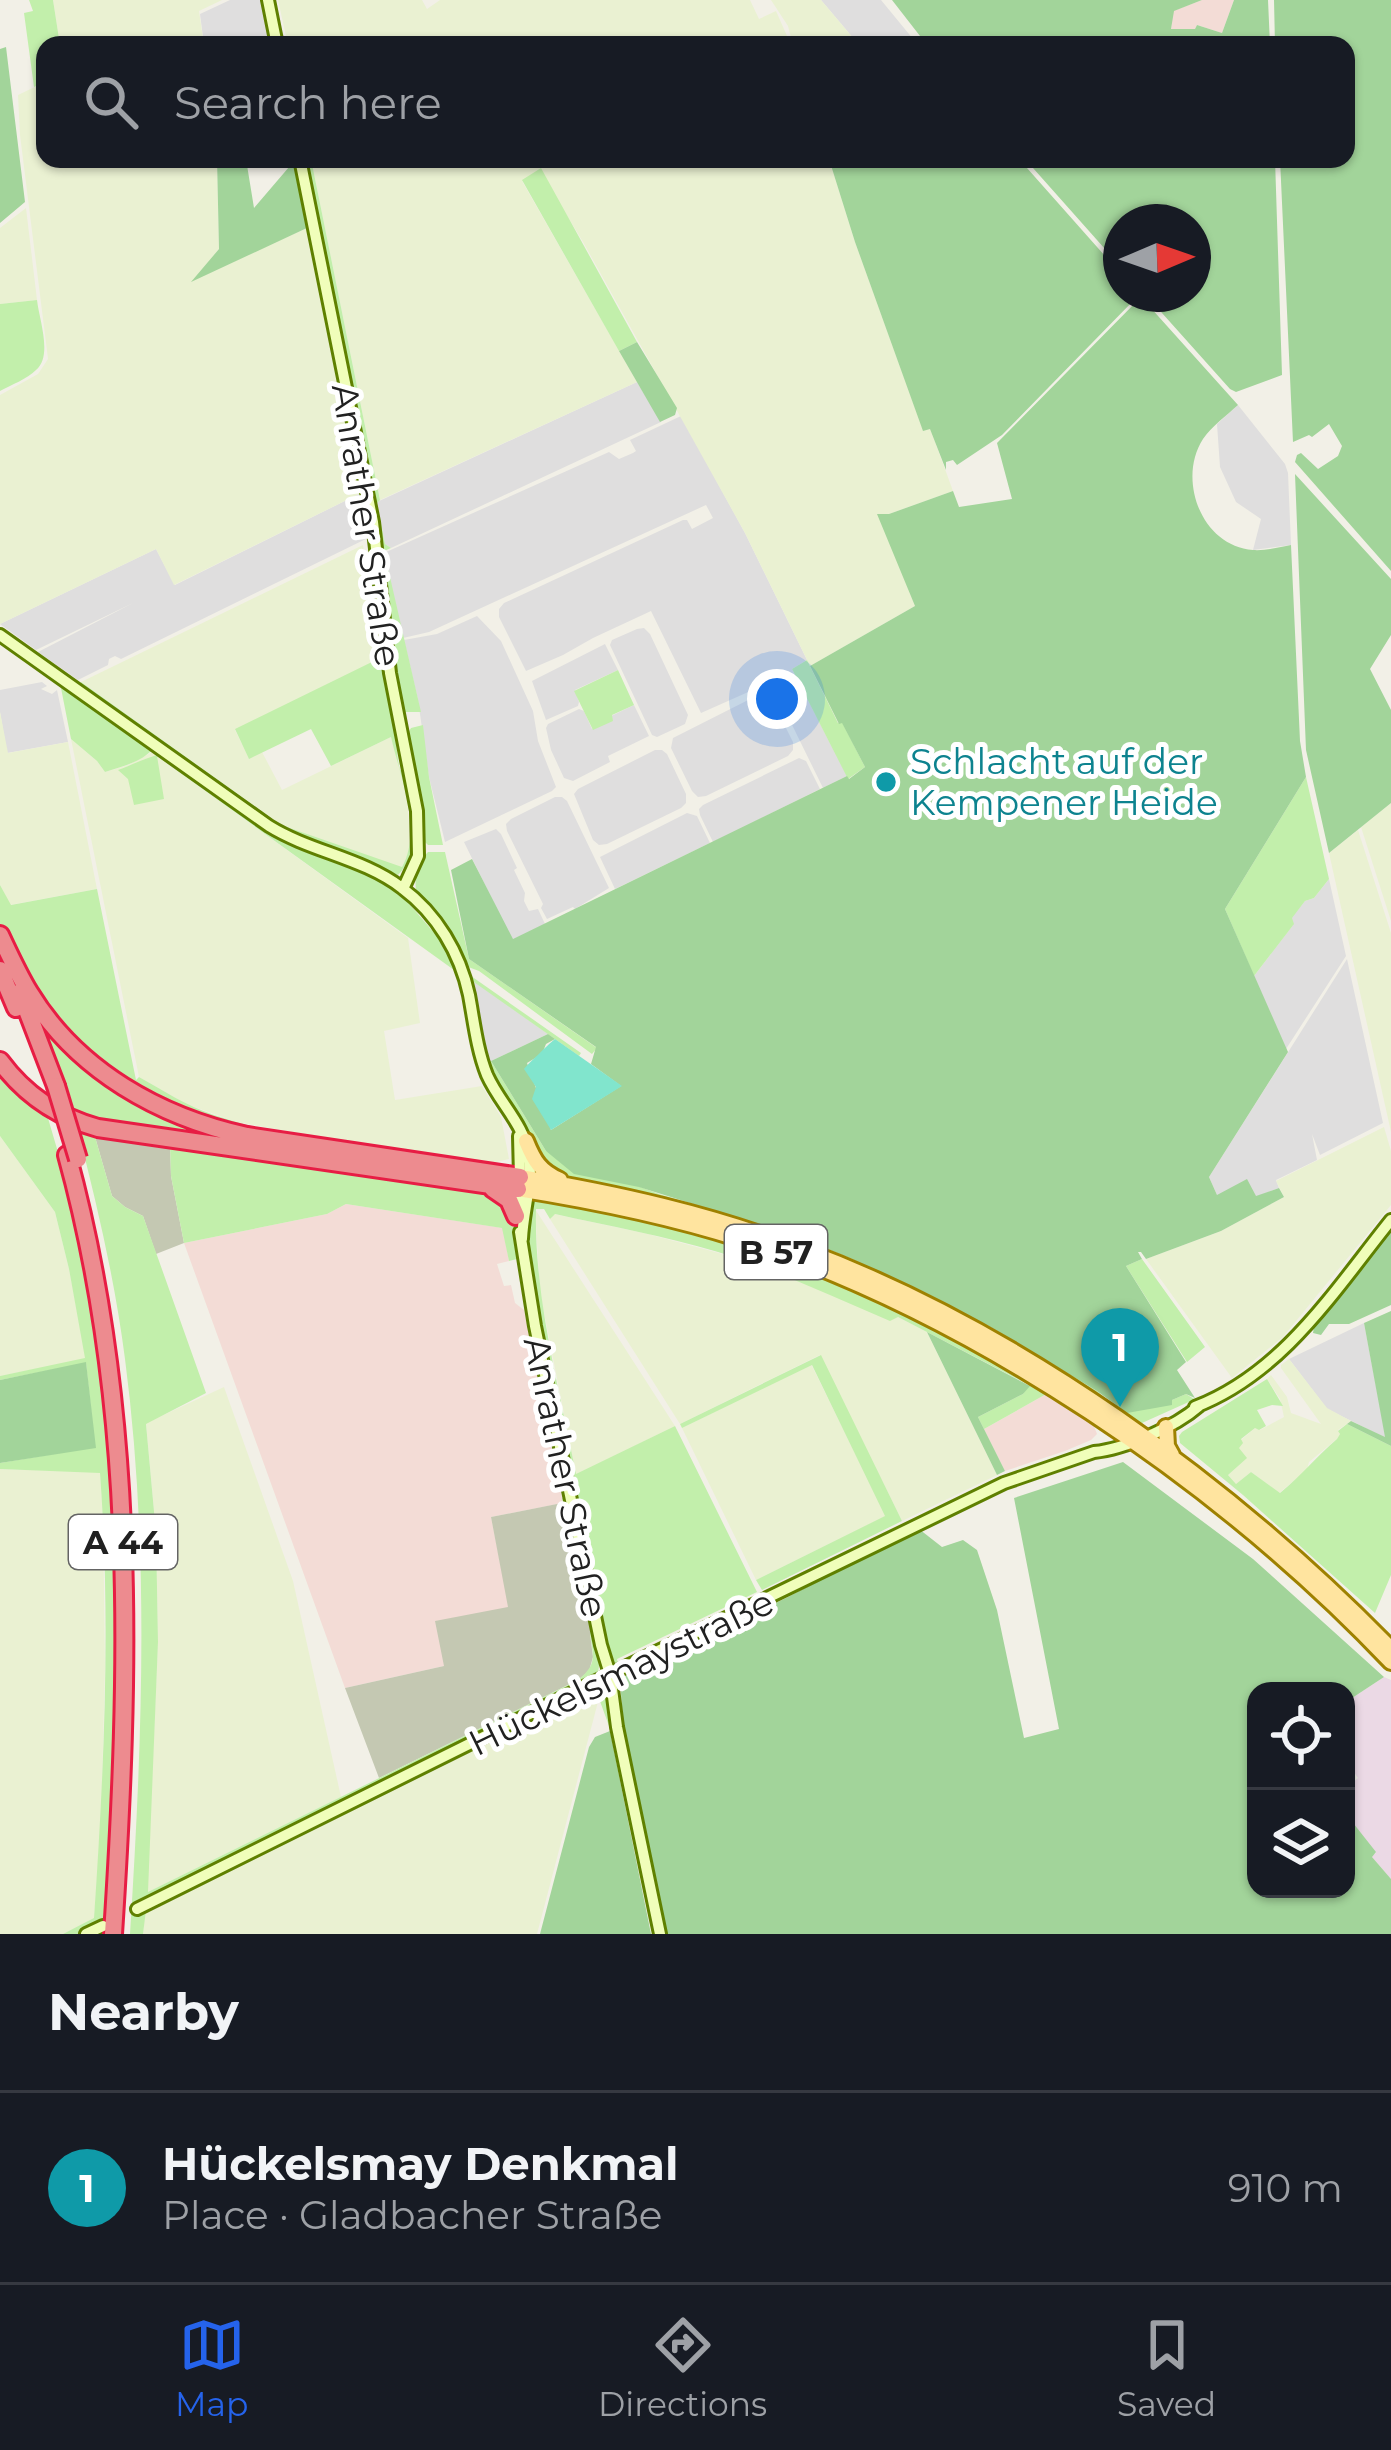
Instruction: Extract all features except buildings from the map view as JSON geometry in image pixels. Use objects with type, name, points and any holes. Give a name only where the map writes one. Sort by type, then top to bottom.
[{"type":"highway","points":[[0,934],[32,998],[67,1039],[116,1082],[163,1110],[248,1136],[523,1183]]},
{"type":"highway","name":"A 44","points":[[0,946],[28,1010],[94,1222],[123,1394],[132,1502],[135,1658],[124,1934]]},
{"type":"highway","name":"A 44","points":[[0,970],[50,1086]]},
{"type":"highway","points":[[0,1061],[43,1104],[102,1130],[481,1183],[523,1183]]},
{"type":"highway","name":"A 44","points":[[72,1157],[101,1309],[120,1481],[125,1669],[108,1930]]},
{"type":"highway","points":[[481,1183],[503,1195],[516,1216]]},
{"type":"main road","points":[[268,0],[275,36]]},
{"type":"main road","name":"Anrather Straße","points":[[302,168],[373,522],[387,655],[417,812],[418,856],[403,889],[441,928],[461,967],[483,1064],[526,1141],[530,1161],[516,1216],[529,1296],[660,1934]]},
{"type":"main road","points":[[0,634],[269,826],[403,889]]},
{"type":"main road","name":"Anrather Straße","points":[[509,1110],[519,1135],[522,1239]]},
{"type":"main road","points":[[526,1141],[535,1163],[569,1186]]},
{"type":"main road","name":"B 57","points":[[523,1183],[569,1186],[676,1208],[742,1228],[863,1275],[999,1344],[1104,1408],[1281,1558],[1391,1662]]},
{"type":"main road","name":"B 57","points":[[523,1183],[690,1224],[800,1260],[938,1324],[1174,1459],[1306,1567],[1391,1648]]},
{"type":"main road","name":"Hückelsmaystraße","points":[[144,1906],[1013,1479],[1108,1451],[1236,1387],[1301,1333],[1391,1220]]},
{"type":"main road","name":"Hückelsmaystraße","points":[[1094,1452],[1106,1444],[1166,1427],[1199,1406]]},
{"type":"main road","points":[[1105,1421],[1106,1444]]},
{"type":"main road","points":[[1166,1427],[1167,1446],[1174,1459]]},
{"type":"main road","points":[[86,1934],[108,1930]]},
{"type":"shaded area","points":[[53,0],[222,0],[199,11],[203,36],[59,36]]},
{"type":"shaded area","points":[[230,0],[263,0],[270,36],[203,36],[200,14]]},
{"type":"shaded area","points":[[278,0],[422,0],[427,9],[440,0],[750,0],[759,19],[776,11],[787,36],[286,36]]},
{"type":"shaded area","points":[[771,0],[821,0],[851,36],[791,36]]},
{"type":"shaded area","points":[[821,0],[881,0],[911,36],[851,36]]},
{"type":"shaded area","points":[[1202,0],[1234,0],[1222,33],[1197,25],[1195,29],[1171,29],[1173,11]]},
{"type":"shaded area","points":[[36,86],[36,168],[217,168],[219,249],[194,280],[309,227],[363,492],[174,585],[156,549],[0,624],[0,395],[38,374],[48,359],[18,95]]},
{"type":"shaded area","points":[[313,168],[832,168],[923,430],[930,428],[953,491],[879,514],[915,606],[810,666],[745,533],[583,242],[563,209],[522,181],[637,382],[380,500]]},
{"type":"shaded area","points":[[26,208],[37,300],[0,304],[0,228]]},
{"type":"shaded area","points":[[637,382],[661,422],[391,548],[385,544],[377,502]]},
{"type":"shaded area","points":[[1238,405],[1285,464],[1291,545],[1253,550],[1261,519],[1236,502],[1220,467],[1217,424]]},
{"type":"shaded area","points":[[681,416],[807,660],[792,669],[847,776],[823,788],[771,682],[701,713],[651,611],[526,671],[499,617],[504,603],[683,520],[692,529],[713,518],[706,505],[429,632],[403,638],[384,553],[609,452],[619,459],[633,453],[630,440]]},
{"type":"shaded area","points":[[363,492],[372,536],[121,659],[115,656],[108,665],[78,680],[38,652],[133,603],[36,650],[0,624],[156,549],[175,585]]},
{"type":"shaded area","points":[[363,545],[379,659],[235,730],[249,758],[262,752],[282,790],[391,737],[407,794],[409,824],[410,850],[399,868],[281,825],[81,682]]},
{"type":"shaded area","points":[[477,616],[501,641],[533,711],[538,741],[556,787],[445,842],[404,640],[437,634]]},
{"type":"shaded area","points":[[644,628],[688,715],[685,724],[657,737],[610,645]]},
{"type":"shaded area","points":[[605,644],[618,670],[575,690],[578,706],[546,720],[532,681]]},
{"type":"shaded area","points":[[42,682],[47,686],[41,689],[52,694],[57,690],[68,742],[7,753],[0,690]]},
{"type":"shaded area","points":[[758,695],[772,700],[793,750],[698,797],[671,748],[673,738]]},
{"type":"shaded area","points":[[634,705],[649,736],[608,756],[610,762],[573,781],[564,778],[551,750],[548,724],[579,709],[592,729]]},
{"type":"shaded area","points":[[0,712],[8,753],[68,742],[97,889],[10,905],[0,885]]},
{"type":"shaded area","points":[[71,739],[105,772],[152,752],[408,938],[420,1023],[384,1031],[395,1100],[482,1086],[501,1117],[509,1159],[488,1164],[236,1122],[186,1104],[139,1077]]},
{"type":"shaded area","points":[[655,750],[667,754],[686,803],[599,845],[574,794]]},
{"type":"shaded area","points":[[799,758],[806,761],[820,789],[713,842],[700,815],[703,805]]},
{"type":"shaded area","points":[[555,797],[567,801],[609,888],[547,919],[506,824]]},
{"type":"shaded area","points":[[1391,803],[1391,921],[1361,827]]},
{"type":"shaded area","points":[[687,813],[697,816],[710,843],[615,889],[600,857]]},
{"type":"shaded area","points":[[496,829],[517,868],[529,911],[538,909],[545,924],[512,940],[464,842]]},
{"type":"shaded area","points":[[1358,830],[1391,933],[1391,1132],[1329,853]]},
{"type":"shaded area","points":[[1329,879],[1346,956],[1286,1049],[1254,976],[1293,925],[1291,918]]},
{"type":"shaded area","points":[[1347,959],[1383,1123],[1320,1155],[1312,1134],[1317,1160],[1276,1180],[1279,1188],[1256,1197],[1217,1195],[1209,1177]]},
{"type":"shaded area","points":[[470,978],[548,1034],[487,1063]]},
{"type":"shaded area","points":[[1384,1127],[1391,1151],[1391,1205],[1283,1337],[1232,1378],[1146,1259],[1221,1231],[1284,1197],[1276,1181]]},
{"type":"shaded area","points":[[93,1130],[170,1142],[171,1176],[184,1243],[156,1254],[143,1216],[112,1196]]},
{"type":"shaded area","points":[[0,1136],[55,1212],[86,1359],[0,1376]]},
{"type":"shaded area","points":[[346,1204],[503,1228],[509,1261],[497,1264],[504,1286],[511,1285],[515,1303],[524,1310],[563,1503],[491,1517],[509,1607],[444,1666],[345,1688],[184,1243],[327,1214]]},
{"type":"shaded area","points":[[535,1209],[675,1426],[576,1475],[540,1292]]},
{"type":"shaded area","points":[[554,1214],[719,1253],[898,1317],[927,1332],[997,1475],[902,1521],[820,1355],[680,1424],[550,1219]]},
{"type":"shaded area","points":[[1364,1323],[1386,1438],[1327,1409],[1289,1359]]},
{"type":"shaded area","points":[[1289,1359],[1327,1408],[1351,1421],[1279,1493],[1251,1472],[1236,1484],[1228,1475],[1246,1458],[1238,1447],[1241,1440],[1255,1428],[1260,1430],[1284,1417],[1280,1399],[1267,1379],[1271,1375],[1287,1397],[1291,1413],[1321,1424],[1281,1368]]},
{"type":"shaded area","points":[[811,1364],[886,1516],[756,1580],[682,1428]]},
{"type":"shaded area","points":[[224,1387],[293,1581],[341,1797],[147,1893],[158,1642],[156,1533],[146,1423]]},
{"type":"shaded area","points":[[1048,1393],[1092,1421],[1097,1434],[1065,1451],[1005,1471],[984,1429]]},
{"type":"shaded area","points":[[0,1469],[100,1472],[105,1668],[94,1919],[63,1934],[0,1934]]},
{"type":"shaded area","points":[[567,1502],[593,1632],[589,1671],[379,1778],[345,1688],[444,1666],[435,1621],[508,1607],[491,1517]]},
{"type":"shaded area","points":[[1384,1677],[1391,1680],[1391,1879],[1371,1856],[1376,1853],[1355,1826],[1355,1696]]},
{"type":"shaded area","points":[[588,1693],[597,1693],[599,1698],[537,1934],[143,1934],[145,1911]]},
{"type":"green space","points":[[29,0],[53,0],[59,36],[36,36],[34,87],[24,13],[33,11]]},
{"type":"green space","points":[[892,0],[1202,0],[1174,11],[1171,29],[1195,29],[1197,25],[1222,33],[1234,0],[1268,0],[1270,36],[920,36]]},
{"type":"green space","points":[[1274,0],[1391,0],[1391,571],[1295,462],[1301,453],[1318,469],[1338,456],[1342,446],[1329,424],[1312,437],[1293,442],[1280,168],[1355,168],[1355,36],[1275,36]]},
{"type":"green space","points":[[6,47],[25,202],[0,223],[0,49]]},
{"type":"green space","points":[[217,168],[247,168],[254,208],[288,168],[297,168],[309,227],[191,282],[219,249]]},
{"type":"green space","points":[[306,168],[313,168],[385,544],[391,548],[384,551],[421,712],[405,712],[400,706]]},
{"type":"green space","points":[[541,168],[637,342],[619,351],[522,180]]},
{"type":"green space","points":[[832,168],[1027,168],[1103,254],[1103,312],[1122,312],[1002,435],[957,465],[953,460],[946,462],[946,470],[930,429],[923,431]]},
{"type":"green space","points":[[1033,168],[1275,168],[1282,375],[1236,392],[1161,312],[1211,312],[1211,204],[1103,204],[1103,247]]},
{"type":"green space","points":[[37,300],[44,347],[41,364],[0,391],[0,304]]},
{"type":"green space","points":[[1126,312],[1154,312],[1238,405],[1207,434],[1196,455],[1194,491],[1207,524],[1235,546],[1258,550],[1291,545],[1300,741],[1306,777],[1225,909],[1288,1052],[1209,1177],[1217,1195],[1247,1179],[1256,1196],[1279,1188],[1284,1197],[1221,1231],[1146,1259],[1138,1252],[1142,1259],[1126,1266],[1186,1362],[1177,1370],[1195,1398],[1186,1394],[1172,1400],[1172,1405],[1127,1413],[987,1325],[983,1329],[852,1259],[639,1187],[574,1174],[546,1151],[491,1061],[548,1034],[555,1039],[527,1063],[551,1130],[621,1086],[591,1064],[596,1047],[469,959],[451,870],[472,859],[513,939],[849,779],[865,767],[810,666],[915,606],[877,514],[953,491],[959,507],[1012,499],[997,443]]},
{"type":"green space","points":[[637,342],[677,408],[675,415],[660,422],[619,351]]},
{"type":"green space","points":[[1295,474],[1391,579],[1391,635],[1370,669],[1391,710],[1391,803],[1329,853],[1306,750]]},
{"type":"green space","points":[[371,596],[378,599],[399,764],[413,811],[410,853],[398,875],[279,829],[79,687],[81,682],[281,825],[402,867],[410,820],[391,737],[331,766],[311,729],[249,759],[235,729],[378,659]]},
{"type":"green space","points":[[807,660],[865,767],[848,779],[792,669]]},
{"type":"green space","points":[[618,670],[634,705],[593,730],[574,691]]},
{"type":"green space","points":[[65,685],[154,748],[105,772],[71,739],[61,688]]},
{"type":"green space","points":[[423,725],[443,845],[424,841],[407,735],[411,728]]},
{"type":"green space","points":[[162,754],[297,845],[385,882],[442,942],[454,970],[157,756],[164,799],[134,805],[128,779],[118,770]]},
{"type":"green space","points":[[1306,777],[1329,879],[1314,898],[1305,901],[1292,918],[1294,924],[1254,976],[1225,909]]},
{"type":"green space","points":[[428,852],[445,852],[469,959],[597,1048],[592,1054],[479,971],[463,965],[446,926],[416,890],[418,870]]},
{"type":"green space","points":[[0,885],[11,905],[97,889],[136,1080],[139,1077],[194,1107],[247,1125],[488,1164],[487,1168],[213,1124],[127,1083],[77,1041],[46,1006],[0,927]]},
{"type":"green space","points":[[469,977],[581,1053],[579,1056],[471,980],[487,1062],[491,1061],[546,1151],[852,1259],[983,1329],[986,1325],[1097,1391],[1117,1408],[1186,1394],[1194,1399],[1202,1396],[1142,1423],[1132,1422],[772,1233],[624,1189],[549,1173],[486,1063]]},
{"type":"green space","points":[[32,1002],[102,1075],[258,1144],[120,1127],[72,1114]]},
{"type":"green space","points":[[555,1039],[622,1086],[551,1130],[532,1099],[536,1087],[524,1069]]},
{"type":"green space","points":[[0,1070],[45,1108],[75,1210],[96,1321],[116,1508],[117,1739],[106,1934],[90,1934],[102,1923],[80,1934],[63,1934],[94,1918],[105,1696],[100,1473],[0,1469],[0,1463],[95,1447],[86,1363],[0,1380],[0,1376],[85,1358],[55,1212],[0,1136]]},
{"type":"green space","points":[[77,1127],[93,1130],[112,1196],[143,1216],[206,1393],[146,1424],[156,1533],[158,1642],[148,1892],[578,1680],[593,1659],[593,1631],[567,1502],[562,1498],[567,1499],[597,1641],[598,1671],[591,1688],[606,1696],[613,1720],[609,1726],[597,1693],[588,1693],[146,1910],[143,1934],[130,1934],[141,1646],[133,1431],[116,1301]]},
{"type":"green space","points":[[170,1142],[497,1193],[513,1220],[517,1259],[509,1261],[502,1228],[346,1204],[327,1214],[184,1243],[171,1176]]},
{"type":"green space","points":[[535,1197],[727,1239],[856,1288],[1048,1393],[984,1429],[978,1417],[1023,1394],[1029,1385],[898,1317],[890,1321],[740,1259],[555,1214],[550,1219],[544,1209],[536,1209],[543,1309],[576,1474],[675,1426],[757,1592],[617,1659],[618,1664],[612,1662],[528,1259],[529,1204]]},
{"type":"green space","points":[[1391,1231],[1391,1305],[1349,1324],[1329,1324],[1321,1335],[1313,1333],[1314,1327]]},
{"type":"green space","points":[[1142,1259],[1205,1347],[1187,1362],[1126,1266]]},
{"type":"green space","points":[[1391,1311],[1391,1446],[1347,1424],[1351,1421],[1385,1437],[1364,1323]]},
{"type":"green space","points":[[927,1332],[1030,1386],[978,1417],[1005,1471],[997,1475]]},
{"type":"green space","points":[[821,1355],[902,1521],[762,1590],[756,1580],[885,1516],[812,1365],[682,1428],[680,1424]]},
{"type":"green space","points":[[86,1362],[96,1448],[0,1463],[0,1380]]},
{"type":"green space","points":[[1267,1379],[1283,1406],[1257,1410],[1266,1426],[1241,1439],[1239,1448],[1247,1458],[1228,1475],[1236,1484],[1251,1472],[1280,1493],[1347,1424],[1391,1446],[1391,1575],[1375,1613],[1180,1443],[1182,1432]]},
{"type":"green space","points":[[1123,1462],[1253,1559],[1384,1677],[1355,1696],[1355,1682],[1247,1682],[1247,1898],[1355,1898],[1355,1825],[1391,1879],[1391,1934],[664,1934],[625,1745],[620,1681],[919,1529],[942,1547],[963,1540],[977,1550],[997,1610],[1024,1738],[1059,1729],[1014,1498]]},
{"type":"green space","points":[[610,1731],[651,1934],[540,1934],[589,1747],[595,1737]]},
{"type":"place","name":"Schlacht auf der Kempener Heide","points":[[886,782]]},
{"type":"place","name":"Hückelsmay Denkmal","points":[[1120,1407]]}]
